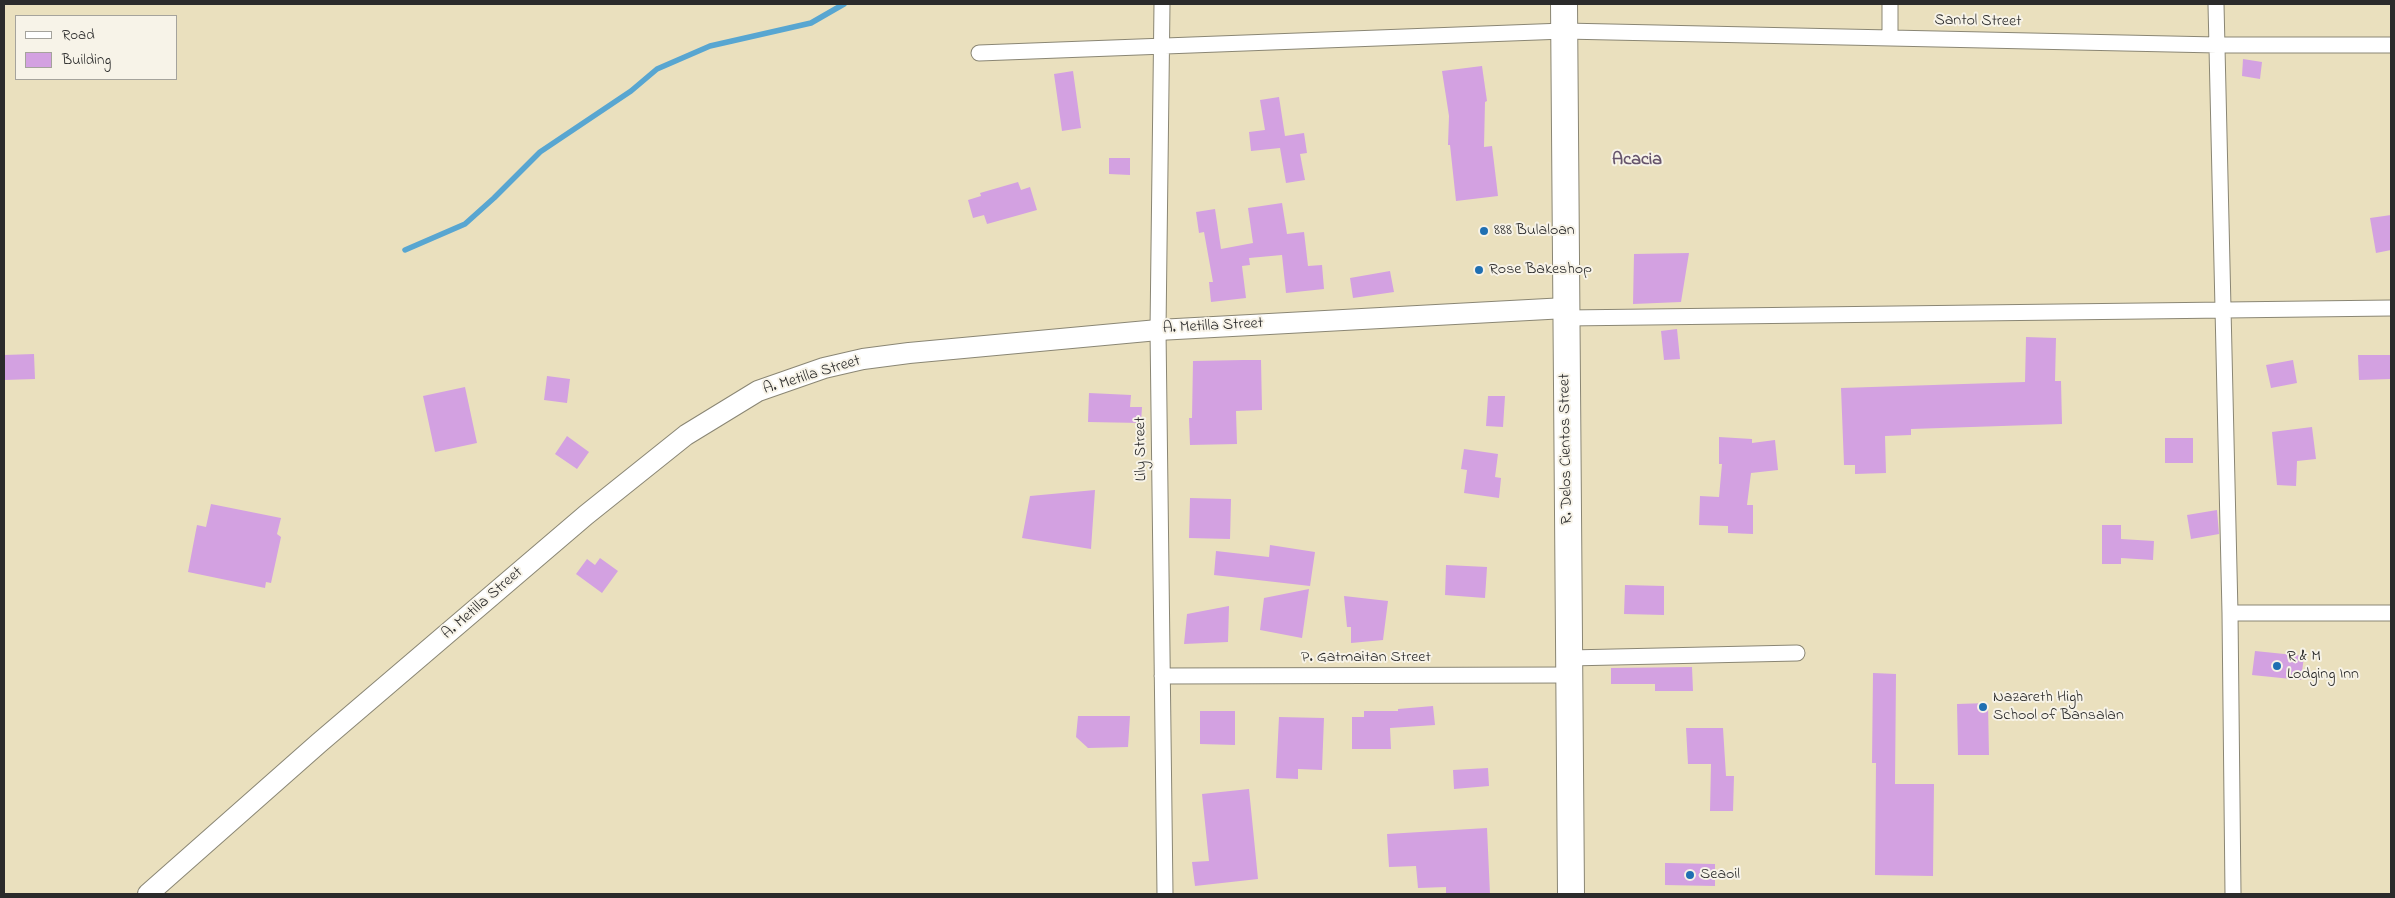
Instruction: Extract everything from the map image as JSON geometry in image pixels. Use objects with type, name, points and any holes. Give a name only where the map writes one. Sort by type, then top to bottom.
[{"type":"highway","name":"R. Delos Cientos Street","points":[[1564,4],[1571,894]]},
{"type":"main road","name":"A. Metilla Street","points":[[148,894],[319,743],[586,515],[686,435],[758,391],[815,371],[863,359],[1158,330],[1566,313]]},
{"type":"street","name":"Lily Street","points":[[1162,4],[1158,330],[1165,894]]},
{"type":"street","points":[[1890,4],[1890,38]]},
{"type":"street","points":[[2216,4],[2230,613],[2233,894]]},
{"type":"street","name":"Santol Street","points":[[979,53],[1564,31],[2217,45],[2391,45]]},
{"type":"street","points":[[1566,313],[2391,308]]},
{"type":"street","points":[[2230,613],[2391,613]]},
{"type":"street","name":"P. Gatmaitan Street","points":[[1162,676],[1569,667],[1797,653]]},
{"type":"building","points":[[2243,59],[2262,62],[2260,79],[2242,76]]},
{"type":"building","points":[[1482,66],[1487,101],[1485,102],[1484,147],[1492,146],[1498,196],[1456,201],[1450,145],[1448,145],[1449,116],[1442,71]]},
{"type":"building","points":[[1073,71],[1081,128],[1062,131],[1054,74]]},
{"type":"building","points":[[1279,97],[1285,136],[1304,133],[1307,153],[1300,154],[1305,180],[1286,183],[1280,148],[1251,151],[1249,132],[1265,130],[1260,100]]},
{"type":"building","points":[[1109,158],[1130,158],[1130,175],[1109,174]]},
{"type":"building","points":[[1018,182],[1021,190],[1030,187],[1037,210],[987,224],[984,215],[973,218],[968,200],[981,196],[980,193]]},
{"type":"building","points":[[1282,203],[1287,234],[1304,232],[1308,266],[1322,265],[1324,289],[1286,293],[1282,255],[1249,258],[1250,265],[1242,266],[1246,298],[1211,302],[1209,282],[1213,282],[1204,232],[1199,233],[1196,212],[1215,209],[1221,249],[1253,243],[1248,208]]},
{"type":"building","points":[[2391,215],[2391,250],[2376,253],[2370,218]]},
{"type":"building","points":[[1689,253],[1681,302],[1633,304],[1634,254]]},
{"type":"building","points":[[1390,271],[1394,292],[1353,298],[1350,278]]},
{"type":"building","points":[[1677,329],[1680,359],[1664,360],[1661,331]]},
{"type":"building","points":[[2026,337],[2056,338],[2055,381],[2061,381],[2062,424],[1911,429],[1911,435],[1885,436],[1886,473],[1855,474],[1855,465],[1844,465],[1841,388],[2025,382]]},
{"type":"building","points":[[34,354],[35,379],[4,380],[4,355]]},
{"type":"building","points":[[2358,355],[2391,355],[2391,379],[2359,380]]},
{"type":"building","points":[[1261,360],[1262,410],[1236,411],[1237,444],[1190,445],[1189,418],[1192,418],[1193,361]]},
{"type":"building","points":[[2293,360],[2297,383],[2271,388],[2266,365]]},
{"type":"building","points":[[547,376],[570,379],[567,403],[544,400]]},
{"type":"building","points":[[465,387],[477,443],[435,452],[423,396]]},
{"type":"building","points":[[1089,393],[1131,395],[1130,407],[1142,407],[1141,423],[1088,422]]},
{"type":"building","points":[[1488,396],[1505,396],[1503,427],[1486,426]]},
{"type":"building","points":[[2312,427],[2316,459],[2297,461],[2296,486],[2277,485],[2272,432]]},
{"type":"building","points":[[567,436],[589,452],[577,469],[555,454]]},
{"type":"building","points":[[1719,437],[1752,439],[1752,443],[1775,440],[1778,470],[1751,473],[1747,505],[1753,505],[1753,534],[1728,533],[1728,526],[1699,525],[1700,496],[1719,497],[1722,464],[1719,464]]},
{"type":"building","points":[[2165,438],[2193,438],[2193,463],[2165,463]]},
{"type":"building","points":[[1464,449],[1498,454],[1495,477],[1501,478],[1499,498],[1464,493],[1467,470],[1461,469]]},
{"type":"building","points":[[1095,490],[1091,549],[1022,538],[1030,496]]},
{"type":"building","points":[[1190,498],[1231,499],[1230,539],[1189,538]]},
{"type":"building","points":[[211,504],[281,518],[277,534],[281,537],[271,583],[266,582],[265,588],[188,572],[197,525],[206,527]]},
{"type":"building","points":[[2217,510],[2219,534],[2191,539],[2187,515]]},
{"type":"building","points":[[2102,525],[2121,525],[2121,539],[2154,541],[2153,560],[2121,558],[2121,564],[2102,564]]},
{"type":"building","points":[[1270,545],[1315,552],[1310,586],[1214,575],[1216,551],[1269,557]]},
{"type":"building","points":[[600,558],[618,571],[602,593],[576,574],[587,559],[595,565]]},
{"type":"building","points":[[1446,565],[1487,567],[1485,598],[1445,595]]},
{"type":"building","points":[[1625,585],[1664,586],[1664,615],[1624,614]]},
{"type":"building","points":[[1309,589],[1302,638],[1260,630],[1264,598]]},
{"type":"building","points":[[1344,596],[1388,601],[1383,640],[1351,643],[1351,627],[1347,627]]},
{"type":"building","points":[[1229,606],[1228,642],[1184,644],[1187,614]]},
{"type":"building","points":[[2255,651],[2304,656],[2301,680],[2252,675]]},
{"type":"building","points":[[1692,667],[1693,691],[1655,691],[1655,684],[1611,684],[1611,668]]},
{"type":"building","points":[[1873,673],[1896,674],[1895,784],[1934,784],[1933,876],[1875,875],[1876,763],[1872,763]]},
{"type":"building","points":[[1988,703],[1989,755],[1958,755],[1957,704]]},
{"type":"building","points":[[1433,706],[1435,725],[1390,728],[1391,749],[1352,749],[1352,717],[1364,717],[1364,711],[1398,711],[1398,709]]},
{"type":"building","points":[[1200,711],[1235,711],[1235,745],[1200,744]]},
{"type":"building","points":[[1078,716],[1130,716],[1128,747],[1088,748],[1076,737]]},
{"type":"building","points":[[1279,717],[1324,718],[1322,770],[1298,769],[1298,779],[1276,778]]},
{"type":"building","points":[[1686,728],[1723,728],[1726,776],[1734,776],[1733,811],[1710,811],[1711,764],[1688,764]]},
{"type":"building","points":[[1488,768],[1489,786],[1454,789],[1453,770]]},
{"type":"building","points":[[1249,789],[1258,879],[1195,886],[1192,862],[1209,861],[1202,794]]},
{"type":"building","points":[[1487,828],[1490,894],[1446,894],[1446,887],[1418,888],[1416,866],[1389,867],[1387,834]]},
{"type":"building","name":"Seaoil","points":[[1665,863],[1715,864],[1715,886],[1665,885]]},
{"type":"waterway","points":[[405,250],[465,224],[540,152],[631,91],[657,69],[710,46],[811,23],[844,4]]},
{"type":"place","name":"888 Bulaloan","points":[[1484,231]]},
{"type":"place","name":"Rose Bakeshop","points":[[1479,270]]},
{"type":"place","name":"R & M Lodging Inn","points":[[2277,666]]},
{"type":"place","name":"Nazareth High School of Bansalan","points":[[1983,707]]},
{"type":"place","name":"Seaoil","points":[[1690,875]]},
{"type":"district","name":"Acacia","points":[[1637,161]]}]
